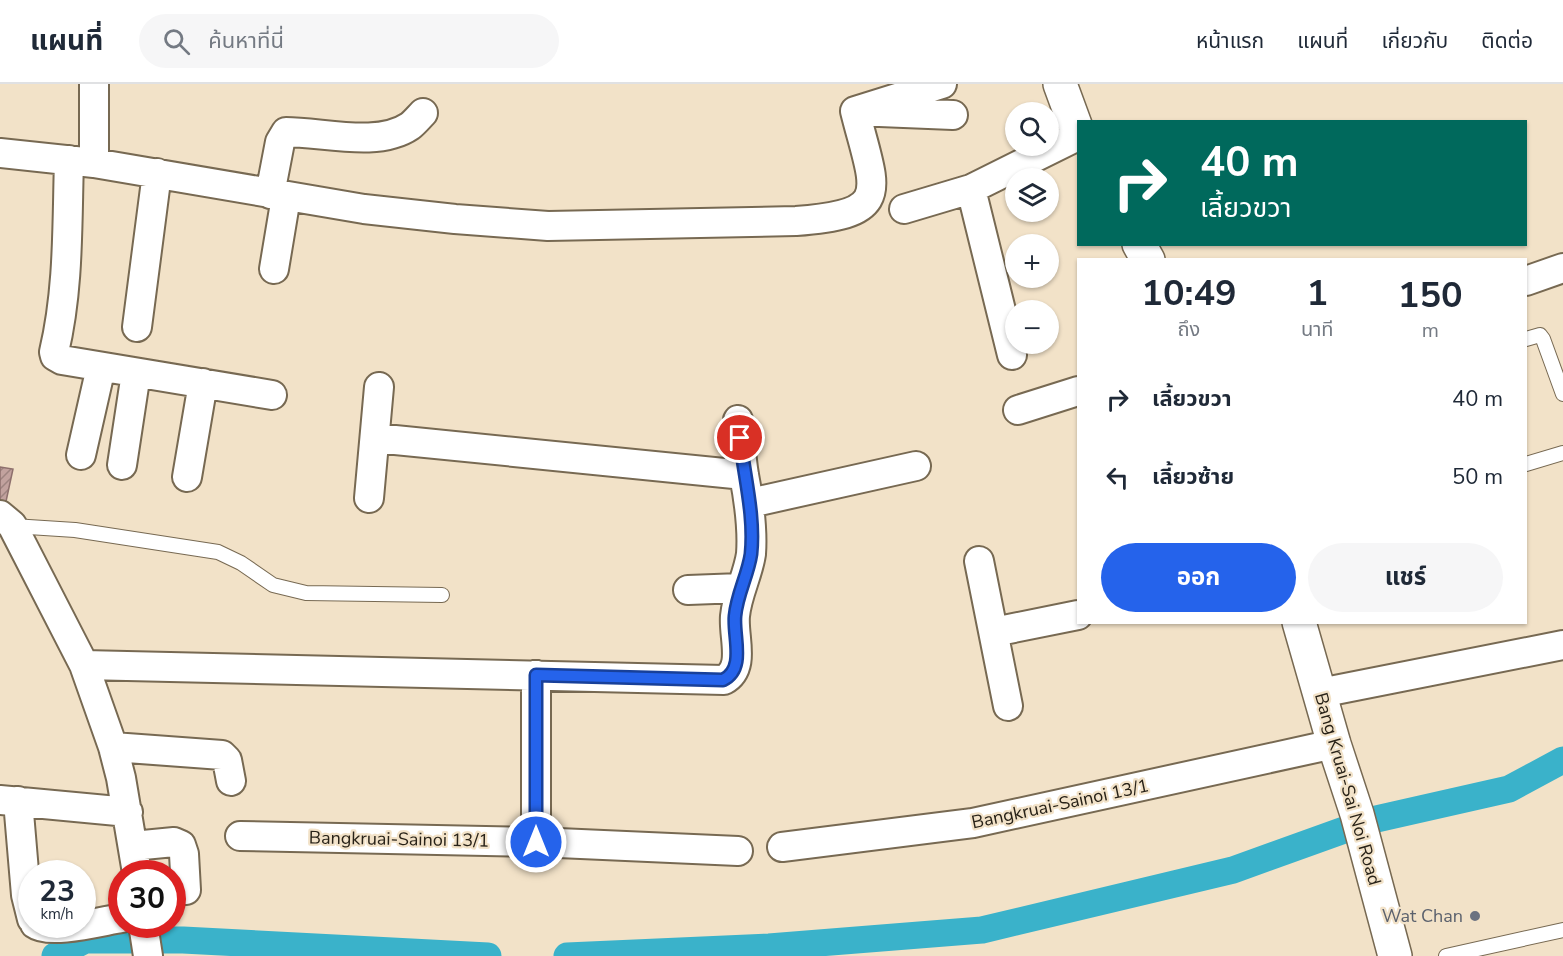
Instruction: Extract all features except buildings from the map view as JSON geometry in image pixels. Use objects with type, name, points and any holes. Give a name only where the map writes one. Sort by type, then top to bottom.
[{"type":"main road","points":[[1060,84],[1077,131]]},
{"type":"main road","name":"Bang Kruai-Sai Noi Road","points":[[1300,624],[1368,851],[1395,956]]},
{"type":"street","points":[[94,84],[81,161],[62,314],[54,352],[56,356],[62,360],[272,395]]},
{"type":"street","points":[[855,111],[942,84]]},
{"type":"street","points":[[0,153],[81,161],[364,210],[548,226],[796,221],[829,219],[848,214],[864,206],[870,197],[873,186],[855,111]]},
{"type":"street","points":[[855,111],[953,115]]},
{"type":"street","points":[[274,269],[280,142],[286,132],[368,137],[392,134],[410,126],[423,113]]},
{"type":"street","points":[[904,209],[971,189],[1077,135]]},
{"type":"street","points":[[138,327],[157,173]]},
{"type":"street","points":[[971,189],[1012,355]]},
{"type":"street","points":[[1527,281],[1563,268]]},
{"type":"street","points":[[81,455],[101,367]]},
{"type":"street","points":[[122,465],[136,373]]},
{"type":"street","points":[[187,477],[203,383]]},
{"type":"street","points":[[369,498],[380,387]]},
{"type":"street","points":[[1018,410],[1077,391]]},
{"type":"street","points":[[84,665],[723,680],[731,676],[735,669],[736,603],[748,570],[751,553],[750,503],[744,475],[738,420]]},
{"type":"street","points":[[375,438],[744,475]]},
{"type":"street","points":[[750,503],[916,466]]},
{"type":"street","points":[[6,520],[84,665],[113,747],[128,812],[135,859],[174,842],[181,845],[184,860]]},
{"type":"street","points":[[980,561],[1008,706]]},
{"type":"street","points":[[688,590],[741,588]]},
{"type":"street","points":[[994,632],[1077,615]]},
{"type":"street","points":[[1320,693],[1563,645]]},
{"type":"street","points":[[536,675],[536,842]]},
{"type":"street","name":"Bangkruai-Sainoi 13/1","points":[[783,847],[973,823],[1334,744]]},
{"type":"street","points":[[113,747],[222,755],[227,760],[231,782]]},
{"type":"street","points":[[20,860],[9,800],[128,812]]},
{"type":"street","name":"Bangkruai-Sainoi 13/1","points":[[240,836],[536,842],[738,851]]},
{"type":"street","points":[[141,938],[148,956]]},
{"type":"lane","points":[[1527,339],[1540,335],[1543,339],[1563,394]]},
{"type":"lane","points":[[1527,464],[1563,453]]},
{"type":"lane","points":[[6,520],[218,552],[241,563],[273,585],[306,593],[442,595]]},
{"type":"lane","points":[[1446,956],[1563,930]]},
{"type":"waterway","points":[[567,956],[769,947],[982,930],[1233,870],[1372,820],[1509,789],[1563,760]]},
{"type":"waterway","points":[[55,956],[85,940],[183,940],[488,956]]},
{"type":"place","name":"Wat Chan","points":[[1475,916]]},
{"type":"route","points":[[536,842],[536,675],[723,680],[731,676],[735,669],[736,603],[748,570],[751,553],[750,503],[740,438]]}]
